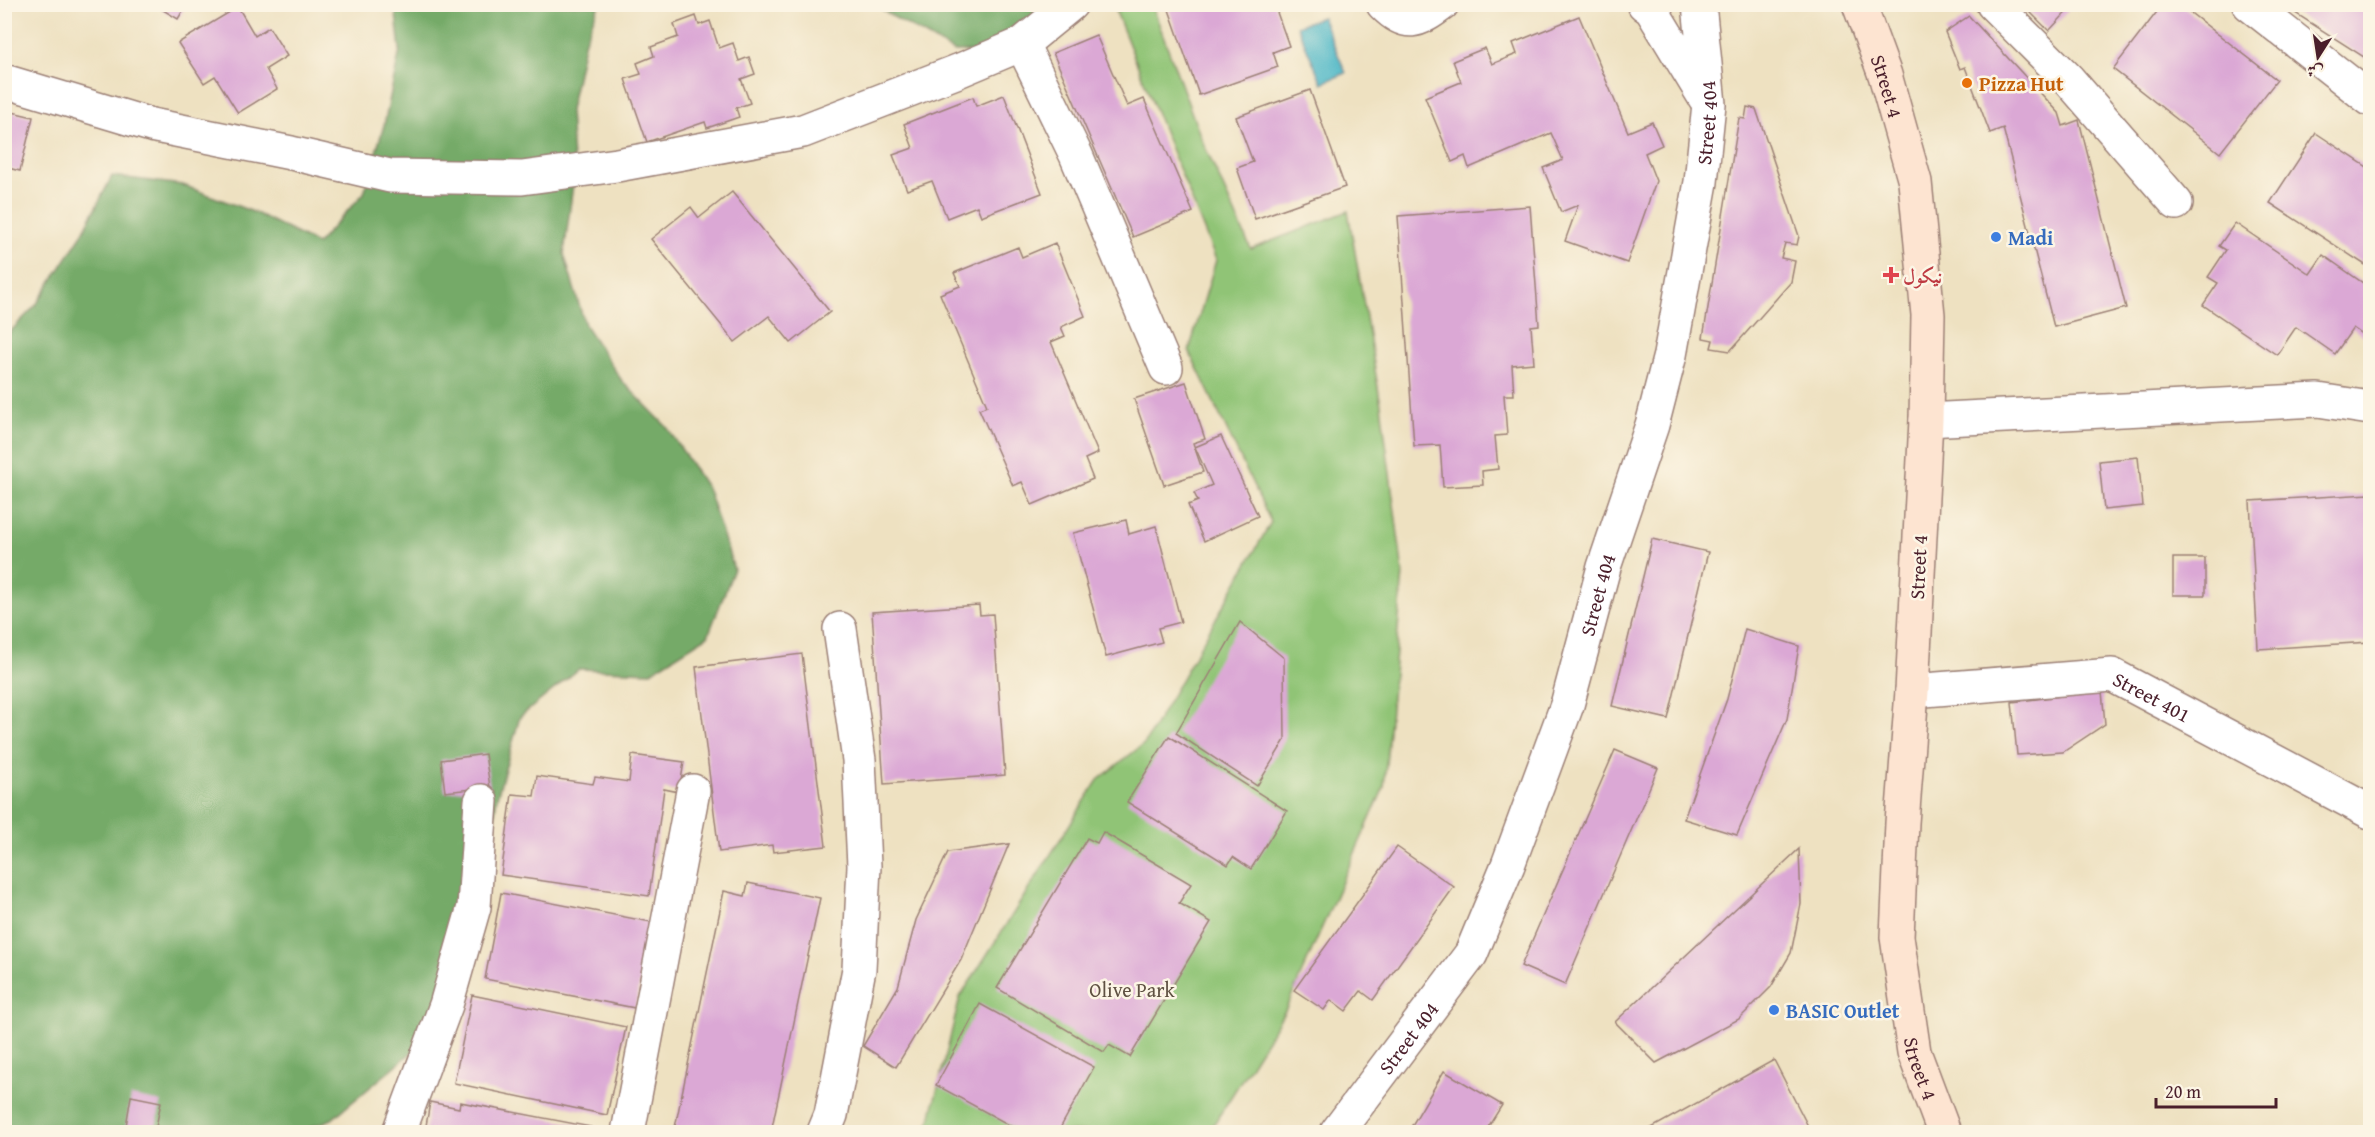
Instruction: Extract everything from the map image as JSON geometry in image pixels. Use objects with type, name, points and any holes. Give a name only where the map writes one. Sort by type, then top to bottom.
[{"type":"main road","name":"Street 4","points":[[1859,4],[1886,75],[1915,182],[1928,315],[1926,420],[1897,937],[1914,1052],[1944,1132]]},
{"type":"street","points":[[4,81],[151,125],[291,153],[390,176],[522,178],[617,165],[803,131],[1022,44],[1071,4]]},
{"type":"street","points":[[1383,4],[1392,14],[1414,21],[1424,18],[1442,4]]},
{"type":"street","points":[[1644,4],[1651,9],[1709,104]]},
{"type":"street","name":"Street 404","points":[[1337,1132],[1471,954],[1508,865],[1567,705],[1604,567],[1661,394],[1701,182],[1709,104],[1699,4]]},
{"type":"street","points":[[1993,4],[2069,80],[2176,203]]},
{"type":"street","points":[[2249,4],[2370,99]]},
{"type":"street","points":[[1022,44],[1076,155],[1166,368]]},
{"type":"street","points":[[1926,420],[2318,400],[2370,408]]},
{"type":"street","points":[[824,1132],[831,1116],[859,969],[864,866],[859,760],[840,629]]},
{"type":"street","name":"Street 401","points":[[1912,691],[2112,675],[2370,812]]},
{"type":"street","points":[[628,1132],[693,791]]},
{"type":"street","points":[[399,1132],[446,1005],[474,907],[482,801]]},
{"type":"green space","points":[[395,5],[599,5],[585,40],[570,110],[574,177],[564,254],[585,325],[622,381],[667,427],[708,490],[734,569],[708,636],[651,672],[579,669],[520,717],[497,797],[486,879],[442,1027],[332,1119],[299,1132],[5,1132],[5,337],[36,305],[81,236],[112,176],[183,185],[256,213],[317,244],[364,193],[384,125],[400,50]]},
{"type":"green space","points":[[877,5],[1040,5],[1027,50],[954,52],[888,14]]},
{"type":"green space","name":"Olive Park","points":[[1125,5],[1152,5],[1201,138],[1251,249],[1348,211],[1381,405],[1403,573],[1384,787],[1285,1011],[1209,1132],[927,1132],[960,997],[1098,780],[1145,743],[1271,522],[1189,351],[1216,260],[1116,12]]},
{"type":"water","points":[[1322,17],[1346,73],[1322,83],[1297,26]]},
{"type":"building","points":[[153,4],[187,4],[178,19]]},
{"type":"building","points":[[1167,4],[1274,4],[1289,46],[1273,52],[1278,67],[1199,95]]},
{"type":"building","points":[[2022,4],[2074,4],[2049,31]]},
{"type":"building","points":[[2163,4],[2179,4],[2277,80],[2220,153],[2113,69]]},
{"type":"building","points":[[2281,4],[2370,4],[2370,61]]},
{"type":"building","points":[[238,7],[255,36],[269,27],[287,56],[266,69],[277,89],[238,113],[215,76],[204,83],[178,43]]},
{"type":"building","points":[[696,16],[699,25],[710,21],[719,48],[733,43],[739,61],[749,57],[755,74],[741,79],[750,103],[736,108],[739,117],[707,128],[705,122],[647,142],[625,79],[641,74],[637,63],[654,56],[651,47],[678,37],[674,24]]},
{"type":"building","points":[[1579,16],[1628,132],[1652,122],[1662,145],[1645,153],[1656,181],[1627,263],[1565,241],[1578,205],[1561,212],[1543,168],[1563,160],[1551,133],[1469,168],[1465,156],[1452,162],[1425,97],[1461,82],[1453,61],[1485,48],[1492,64],[1517,54],[1513,43]]},
{"type":"building","points":[[1969,16],[2059,113],[2063,126],[2079,120],[2126,308],[2054,327],[2003,128],[1990,133],[1965,67],[1960,69],[1945,32]]},
{"type":"building","points":[[1096,35],[1127,106],[1144,99],[1193,212],[1133,237],[1053,53]]},
{"type":"building","points":[[1310,90],[1345,187],[1255,219],[1237,168],[1253,162],[1236,117]]},
{"type":"building","points":[[1004,95],[1042,193],[981,216],[977,206],[947,218],[932,181],[907,190],[893,155],[913,148],[904,124],[973,97],[976,106]]},
{"type":"building","points":[[1747,107],[1756,109],[1799,236],[1797,245],[1785,243],[1781,258],[1795,261],[1791,282],[1730,351],[1711,348],[1713,340],[1703,338],[1739,118],[1745,119]]},
{"type":"building","points":[[4,110],[33,117],[20,171],[8,168],[5,180]]},
{"type":"building","points":[[2316,133],[2370,169],[2370,268],[2270,203]]},
{"type":"building","points":[[732,192],[830,312],[791,343],[769,316],[735,342],[651,239],[691,207],[699,218]]},
{"type":"building","points":[[1530,206],[1539,325],[1531,326],[1534,363],[1512,365],[1514,395],[1504,395],[1507,435],[1495,436],[1498,469],[1482,471],[1483,485],[1443,487],[1440,445],[1414,446],[1398,216]]},
{"type":"building","points":[[2235,223],[2310,274],[2323,255],[2370,288],[2370,340],[2353,328],[2335,354],[2296,327],[2277,355],[2203,305],[2218,283],[2208,277],[2226,250],[2219,246]]},
{"type":"building","points":[[1055,243],[1085,316],[1061,327],[1065,336],[1051,342],[1098,453],[1085,459],[1093,479],[1032,505],[1022,482],[1013,486],[979,409],[987,406],[940,294],[960,286],[954,273],[1018,247],[1022,257]]},
{"type":"building","points":[[1186,382],[1205,439],[1193,443],[1203,472],[1164,485],[1134,399]]},
{"type":"building","points":[[1221,436],[1258,516],[1204,541],[1188,505],[1198,501],[1194,493],[1212,485],[1195,447]]},
{"type":"building","points":[[2138,457],[2143,506],[2104,510],[2099,461]]},
{"type":"building","points":[[2370,494],[2370,642],[2258,649],[2250,501]]},
{"type":"building","points":[[1126,520],[1129,534],[1156,526],[1181,622],[1158,628],[1162,642],[1106,657],[1073,533]]},
{"type":"building","points":[[1652,539],[1708,552],[1668,719],[1612,706]]},
{"type":"building","points":[[2173,558],[2205,558],[2205,595],[2173,595]]},
{"type":"building","points":[[979,605],[980,615],[993,614],[1005,775],[884,784],[872,612]]},
{"type":"building","points":[[1240,622],[1284,658],[1285,740],[1257,786],[1176,733]]},
{"type":"building","points":[[1745,629],[1799,646],[1787,719],[1737,835],[1684,819],[1727,699]]},
{"type":"building","points":[[802,654],[826,846],[773,852],[772,845],[719,852],[696,667]]},
{"type":"building","points":[[2102,691],[2105,724],[2063,752],[2017,755],[2012,702]]},
{"type":"building","points":[[1169,736],[1287,811],[1251,869],[1233,857],[1228,865],[1127,802]]},
{"type":"building","points":[[1615,750],[1658,768],[1565,985],[1521,966]]},
{"type":"building","points":[[485,754],[490,787],[445,792],[441,760]]},
{"type":"building","points":[[632,755],[684,762],[679,792],[664,789],[649,896],[501,875],[512,794],[534,796],[537,776],[593,784],[595,777],[629,782]]},
{"type":"building","points":[[1103,832],[1191,884],[1179,903],[1211,922],[1130,1057],[1109,1045],[1104,1052],[997,988],[1087,838],[1097,843]]},
{"type":"building","points":[[1009,844],[961,960],[896,1067],[863,1046],[898,987],[916,920],[948,852]]},
{"type":"building","points":[[1397,847],[1454,887],[1373,1000],[1361,991],[1346,1011],[1331,1000],[1324,1010],[1294,990]]},
{"type":"building","points":[[1799,849],[1801,904],[1791,953],[1771,987],[1739,1019],[1656,1063],[1615,1022]]},
{"type":"building","points":[[748,883],[820,898],[771,1132],[674,1132],[724,891],[745,896]]},
{"type":"building","points":[[501,893],[651,922],[635,1008],[485,979]]},
{"type":"building","points":[[472,995],[626,1027],[607,1115],[454,1083]]},
{"type":"building","points":[[980,1004],[1094,1067],[1058,1132],[1022,1132],[936,1085]]},
{"type":"building","points":[[1774,1060],[1811,1132],[1646,1131]]},
{"type":"building","points":[[1444,1071],[1502,1105],[1485,1132],[1408,1132]]},
{"type":"building","points":[[131,1096],[161,1102],[155,1132],[125,1132]]},
{"type":"building","points":[[430,1102],[459,1108],[460,1102],[591,1127],[590,1132],[425,1132]]},
{"type":"place","name":"Pizza Hut","points":[[1967,83]]},
{"type":"place","name":"Madi","points":[[1996,237]]},
{"type":"place","name":"نيكول","points":[[1891,275]]},
{"type":"place","name":"BASIC Outlet","points":[[1774,1010]]}]
